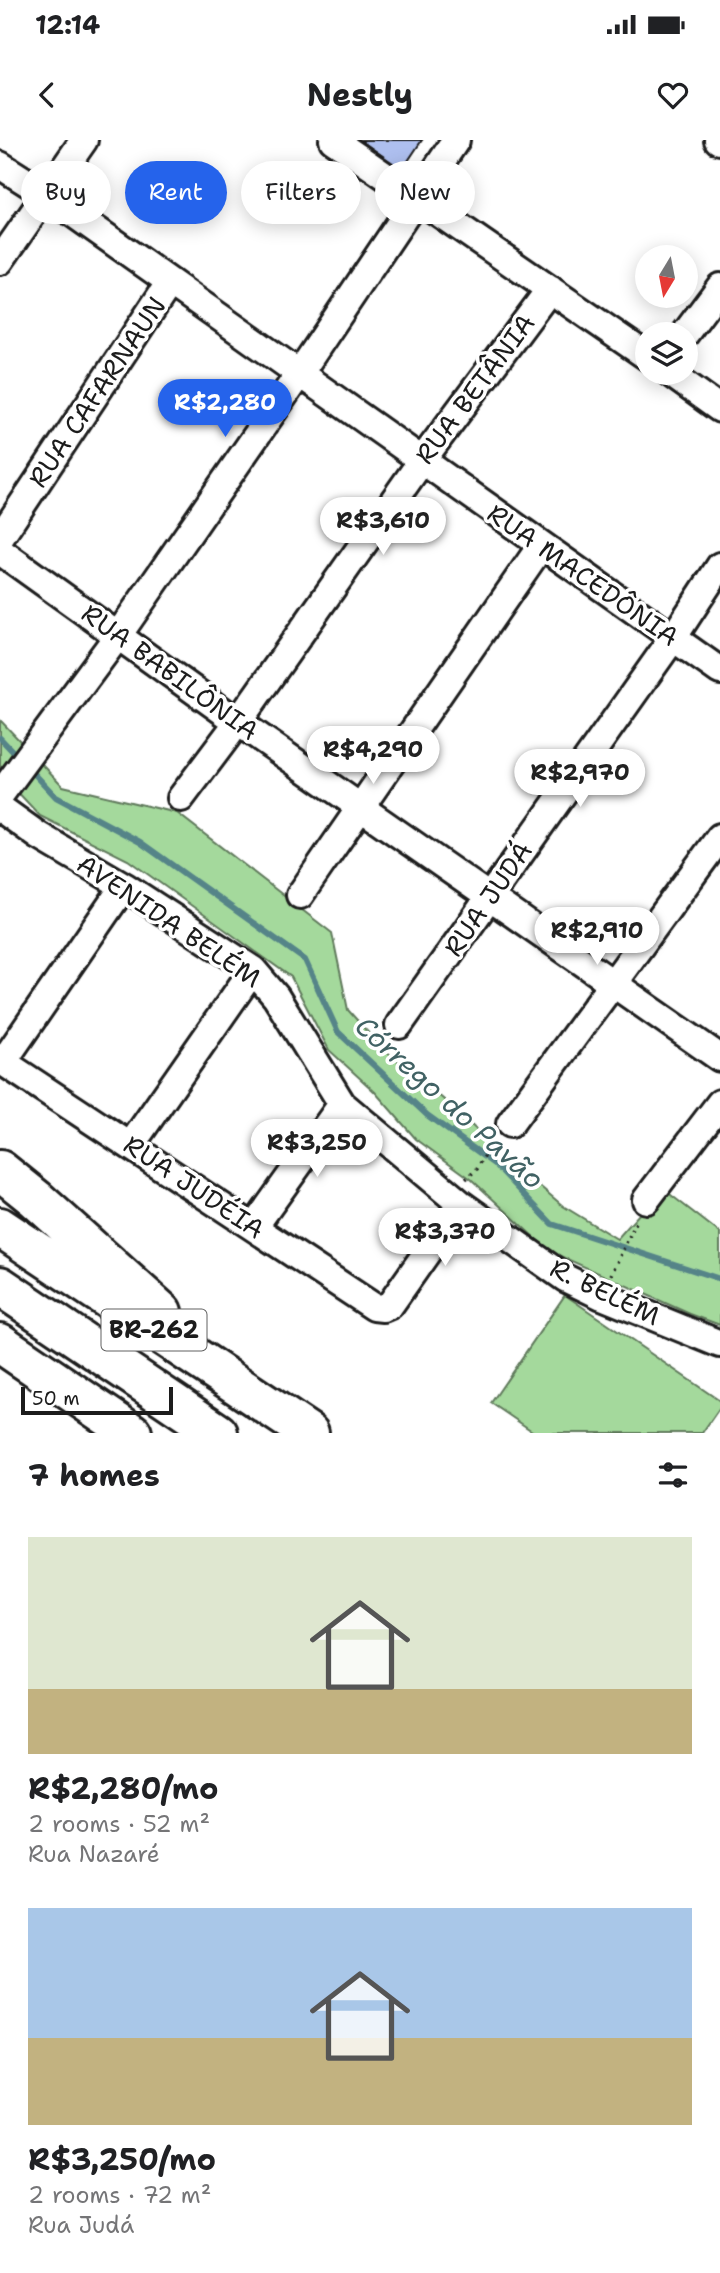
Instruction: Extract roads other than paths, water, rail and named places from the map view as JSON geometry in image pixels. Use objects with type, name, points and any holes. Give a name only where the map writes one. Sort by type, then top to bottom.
[{"type":"highway","points":[[0,1170],[47,1208],[265,1405]]},
{"type":"highway","name":"BR-262","points":[[0,1227],[309,1433]]},
{"type":"highway","name":"BR-262","points":[[0,1286],[218,1433]]},
{"type":"highway","points":[[0,1343],[118,1428]]},
{"type":"street","points":[[70,161],[84,140]]},
{"type":"street","points":[[333,140],[375,170]]},
{"type":"street","points":[[442,161],[456,140]]},
{"type":"street","name":"RUA MACEDÔNIA","points":[[0,165],[21,178]]},
{"type":"street","points":[[0,261],[26,224]]},
{"type":"street","name":"RUA MACEDÔNIA","points":[[88,224],[720,671]]},
{"type":"street","points":[[0,795],[119,634],[399,224]]},
{"type":"street","points":[[453,224],[635,348]]},
{"type":"street","name":"RUA CAFARNAUN","points":[[0,538],[170,282]]},
{"type":"street","points":[[694,322],[720,287]]},
{"type":"street","name":"RUA BETÂNIA","points":[[181,798],[238,722],[423,459],[550,289]]},
{"type":"street","points":[[687,385],[720,409]]},
{"type":"street","points":[[300,895],[541,546]]},
{"type":"street","name":"RUA BABILÔNIA","points":[[0,551],[238,722],[720,1058]]},
{"type":"street","name":"RUA JUDÁ","points":[[400,1025],[673,638],[720,566]]},
{"type":"street","name":"AVENIDA BELÉM","points":[[0,808],[39,836],[124,886],[253,970],[276,997],[342,1104],[461,1204]]},
{"type":"street","points":[[510,1124],[720,837]]},
{"type":"street","points":[[2,1061],[124,886]]},
{"type":"street","points":[[131,1145],[253,970]]},
{"type":"street","name":"RUA JUDÉIA","points":[[2,1061],[374,1307],[383,1308],[390,1305],[461,1204]]},
{"type":"street","points":[[646,1200],[720,1103]]},
{"type":"street","points":[[254,1227],[342,1104]]},
{"type":"street","name":"R. BELÉM","points":[[461,1204],[565,1278],[601,1296],[720,1344]]},
{"type":"waterway","name":"Córrego do Pavão","points":[[0,738],[20,759]]},
{"type":"waterway","name":"Córrego do Pavão","points":[[28,767],[56,797],[140,842],[305,960],[338,1032],[427,1115],[495,1164],[552,1224],[720,1279]]}]
